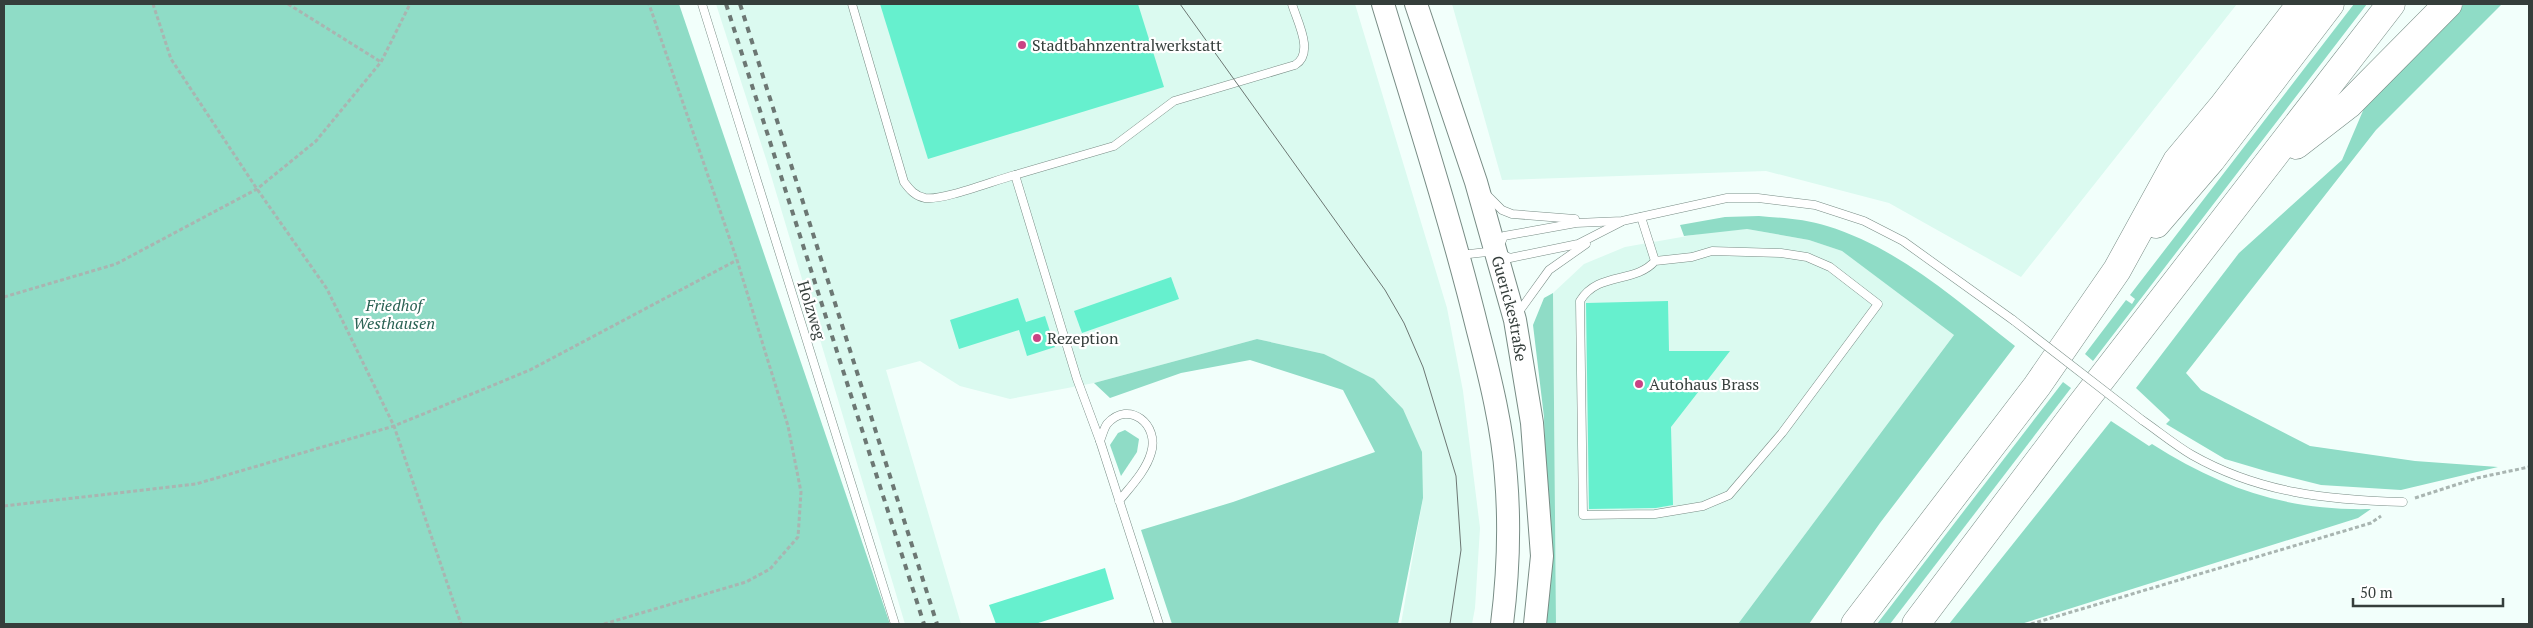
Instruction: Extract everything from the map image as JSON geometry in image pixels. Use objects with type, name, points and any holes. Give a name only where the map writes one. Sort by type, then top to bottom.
[{"type":"highway","points":[[1855,624],[2037,386],[2117,270],[2177,161],[2214,99],[2282,4]]},
{"type":"highway","points":[[2177,161],[2223,106],[2301,4]]},
{"type":"highway","points":[[2117,270],[2211,160],[2330,4]]},
{"type":"highway","points":[[1916,624],[2081,405],[2267,167],[2391,4]]},
{"type":"highway","points":[[2267,167],[2349,104],[2448,4]]},
{"type":"main road","points":[[1383,4],[1460,255],[1486,364],[1506,475],[1508,537],[1502,624]]},
{"type":"main road","name":"Guerickestraße","points":[[1416,4],[1476,182],[1515,320],[1532,422],[1542,556],[1535,624]]},
{"type":"lane","name":"Holzweg","points":[[702,4],[895,624]]},
{"type":"lane","points":[[852,4],[904,182],[918,196],[935,198],[1114,146],[1174,100],[1295,65],[1303,58],[1305,46],[1292,4]]},
{"type":"lane","points":[[1015,175],[1077,379],[1100,442],[1159,624]]},
{"type":"lane","points":[[1476,182],[1498,206],[1512,214],[1554,219],[1602,218],[1622,221]]},
{"type":"lane","points":[[1496,251],[1504,236],[1576,223],[1622,221],[1727,198],[1758,198],[1815,205],[1864,221],[1903,241],[2013,320],[2142,420],[2192,455],[2240,477],[2281,491],[2340,500],[2403,502]]},
{"type":"lane","points":[[1641,217],[1655,261]]},
{"type":"lane","points":[[1460,255],[1496,251],[1510,258],[1578,244],[1622,221]]},
{"type":"lane","points":[[1515,320],[1525,301],[1549,270],[1622,221]]},
{"type":"lane","points":[[1712,251],[1781,253],[1807,257],[1830,267],[1878,304],[1782,433],[1729,495],[1702,506],[1655,514],[1583,515],[1580,301],[1586,290],[1596,284],[1650,267],[1655,261],[1692,257],[1712,251]]},
{"type":"lane","points":[[1100,442],[1106,424],[1118,415],[1131,414],[1144,420],[1151,429],[1154,442],[1151,454],[1119,502]]},
{"type":"path","points":[[153,4],[171,59],[257,189],[327,289],[394,426],[461,624]]},
{"type":"path","points":[[288,4],[381,62]]},
{"type":"path","points":[[4,297],[116,264],[257,189],[316,141],[381,62],[410,4]]},
{"type":"path","points":[[604,624],[746,582],[770,569],[798,537],[801,492],[788,426],[737,260],[649,4]]},
{"type":"path","points":[[4,506],[196,484],[394,426],[530,370],[737,260]]},
{"type":"path","points":[[2031,624],[2371,523],[2403,502],[2477,478],[2529,467]]},
{"type":"shaded area","points":[[716,4],[1355,4],[1447,308],[1463,391],[1480,528],[1475,608],[1472,624],[1401,624],[1423,498],[1374,379],[1324,354],[1257,339],[1094,383],[1010,399],[960,386],[920,361],[886,370],[961,624],[905,624],[767,162]]},
{"type":"shaded area","points":[[1452,4],[2237,4],[2021,277],[1889,203],[1766,171],[1502,180]]},
{"type":"shaded area","points":[[1747,229],[1809,240],[1842,251],[1954,335],[1738,624],[1556,624],[1553,293],[1584,264],[1625,247],[1710,232]]},
{"type":"green space","name":"Friedhof Westhausen","points":[[4,4],[679,4],[890,624],[4,624]]},
{"type":"green space","points":[[2354,4],[2367,4],[2093,361],[2085,354],[2126,300],[2132,304],[2135,299],[2130,295]]},
{"type":"green space","points":[[2464,4],[2502,4],[2376,130],[2186,373],[2201,390],[2310,446],[2415,461],[2498,467],[2401,490],[2321,485],[2225,459],[2166,424],[2170,420],[2136,388],[2239,253],[2342,160],[2365,106]]},
{"type":"green space","points":[[1759,216],[1793,219],[1827,226],[1878,248],[1926,277],[2015,346],[1880,523],[1809,624],[1738,624],[1954,335],[1842,251],[1809,240],[1747,229],[1684,236],[1680,225],[1725,217]]},
{"type":"green space","points":[[1553,293],[1556,624],[1544,624],[1547,540],[1544,417],[1533,325],[1544,298]]},
{"type":"green space","points":[[1257,339],[1324,354],[1374,379],[1403,409],[1422,452],[1423,498],[1398,624],[1172,624],[1141,530],[1233,502],[1375,452],[1343,390],[1250,360],[1181,373],[1110,398],[1094,383]]},
{"type":"green space","points":[[2063,382],[2071,388],[1890,624],[1877,624]]},
{"type":"green space","points":[[2111,421],[2149,446],[2152,444],[2178,460],[2230,485],[2284,501],[2311,506],[2340,509],[2371,509],[2358,518],[2021,624],[1949,624]]},
{"type":"green space","points":[[1125,430],[1139,439],[1137,452],[1121,476],[1110,445],[1118,433]]},
{"type":"building","name":"Stadtbahnzentralwerkstatt","points":[[880,4],[1138,4],[1164,87],[928,159]]},
{"type":"building","points":[[1171,277],[1179,299],[1082,333],[1074,311]]},
{"type":"building","points":[[1018,298],[1026,322],[1045,316],[1055,347],[1027,356],[1019,330],[959,349],[950,320]]},
{"type":"building","points":[[1668,301],[1669,351],[1730,351],[1671,427],[1673,505],[1656,508],[1589,509],[1586,303]]},
{"type":"building","points":[[1105,568],[1114,599],[1035,624],[996,624],[989,605]]},
{"type":"tram line","points":[[1180,4],[1385,290],[1404,323],[1423,367],[1456,476],[1461,550],[1450,624]]},
{"type":"railway","points":[[726,4],[924,624]]},
{"type":"railway","points":[[740,4],[937,624]]},
{"type":"place","name":"Stadtbahnzentralwerkstatt","points":[[1022,45]]},
{"type":"place","name":"Rezeption","points":[[1037,338]]},
{"type":"place","name":"Autohaus Brass","points":[[1639,384]]}]
